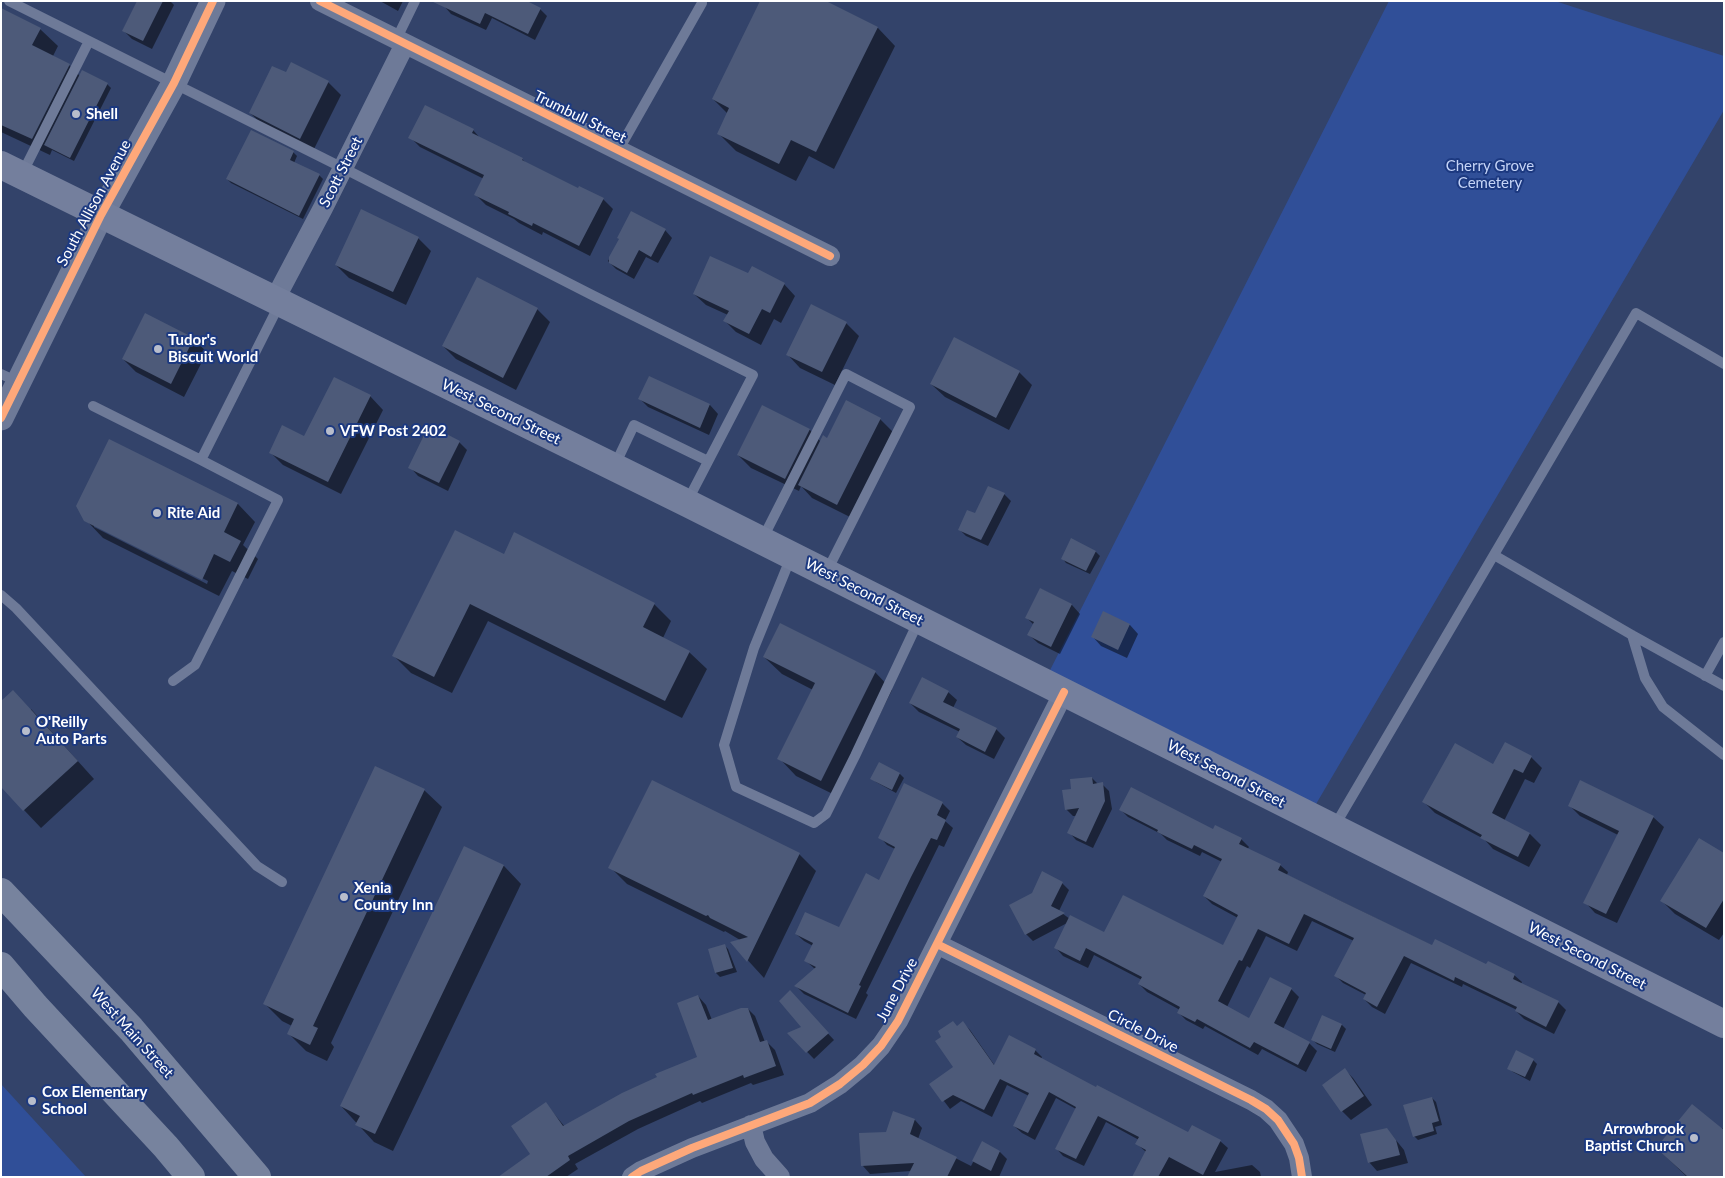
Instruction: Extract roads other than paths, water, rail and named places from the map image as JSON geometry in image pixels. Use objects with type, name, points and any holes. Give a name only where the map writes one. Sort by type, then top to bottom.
[{"type":"main road","name":"West Second Street","points":[[11,170],[687,503],[1724,1024]]},
{"type":"main road","name":"West Main Street","points":[[1,892],[131,1029],[257,1177]]},
{"type":"main road","points":[[1,966],[35,1006],[166,1147],[191,1177]]},
{"type":"street","name":"South Allison Avenue","points":[[1,418],[10,378],[174,83],[214,1]]},
{"type":"street","name":"Trumbull Street","points":[[320,1],[830,256]]},
{"type":"street","name":"Scott Street","points":[[277,301],[343,168],[400,42]]},
{"type":"street","name":"June Drive","points":[[632,1177],[692,1148],[810,1103],[840,1084],[864,1065],[881,1046],[898,1021],[1064,692]]},
{"type":"street","name":"Circle Drive","points":[[937,944],[1266,1109],[1278,1120],[1294,1144],[1299,1158],[1302,1177]]},
{"type":"street","points":[[751,1125],[755,1142],[764,1159],[780,1177]]},
{"type":"lane","points":[[9,1],[343,168],[583,291],[753,374],[687,503]]},
{"type":"lane","points":[[400,42],[415,1]]},
{"type":"lane","points":[[618,151],[702,3]]},
{"type":"lane","points":[[11,170],[89,42]]},
{"type":"lane","points":[[201,460],[277,301]]},
{"type":"lane","points":[[1334,828],[1636,313],[1724,364]]},
{"type":"lane","points":[[762,541],[846,374],[910,407],[826,573]]},
{"type":"lane","points":[[93,406],[278,500],[195,665],[173,681]]},
{"type":"lane","points":[[614,467],[634,425],[708,461]]},
{"type":"lane","points":[[1494,555],[1724,686]]},
{"type":"lane","points":[[792,556],[754,648],[724,745],[736,787],[814,823],[826,814],[860,747],[919,619]]},
{"type":"lane","points":[[1,595],[16,608],[257,866],[282,882]]},
{"type":"lane","points":[[1632,635],[1645,678],[1663,707],[1724,756]]},
{"type":"lane","points":[[1705,676],[1724,642]]},
{"type":"place","name":"Shell","points":[[76,114]]},
{"type":"place","name":"Tudor's Biscuit World","points":[[158,349]]},
{"type":"place","name":"VFW Post 2402","points":[[330,431]]},
{"type":"place","name":"Rite Aid","points":[[157,513]]},
{"type":"place","name":"O'Reilly Auto Parts","points":[[26,731]]},
{"type":"place","name":"Xenia Country Inn","points":[[344,897]]},
{"type":"place","name":"Cox Elementary School","points":[[32,1101]]},
{"type":"place","name":"Arrowbrook Baptist Church","points":[[1694,1138]]},
{"type":"park label","name":"Cherry Grove Cemetery","points":[[1490,174]]}]
